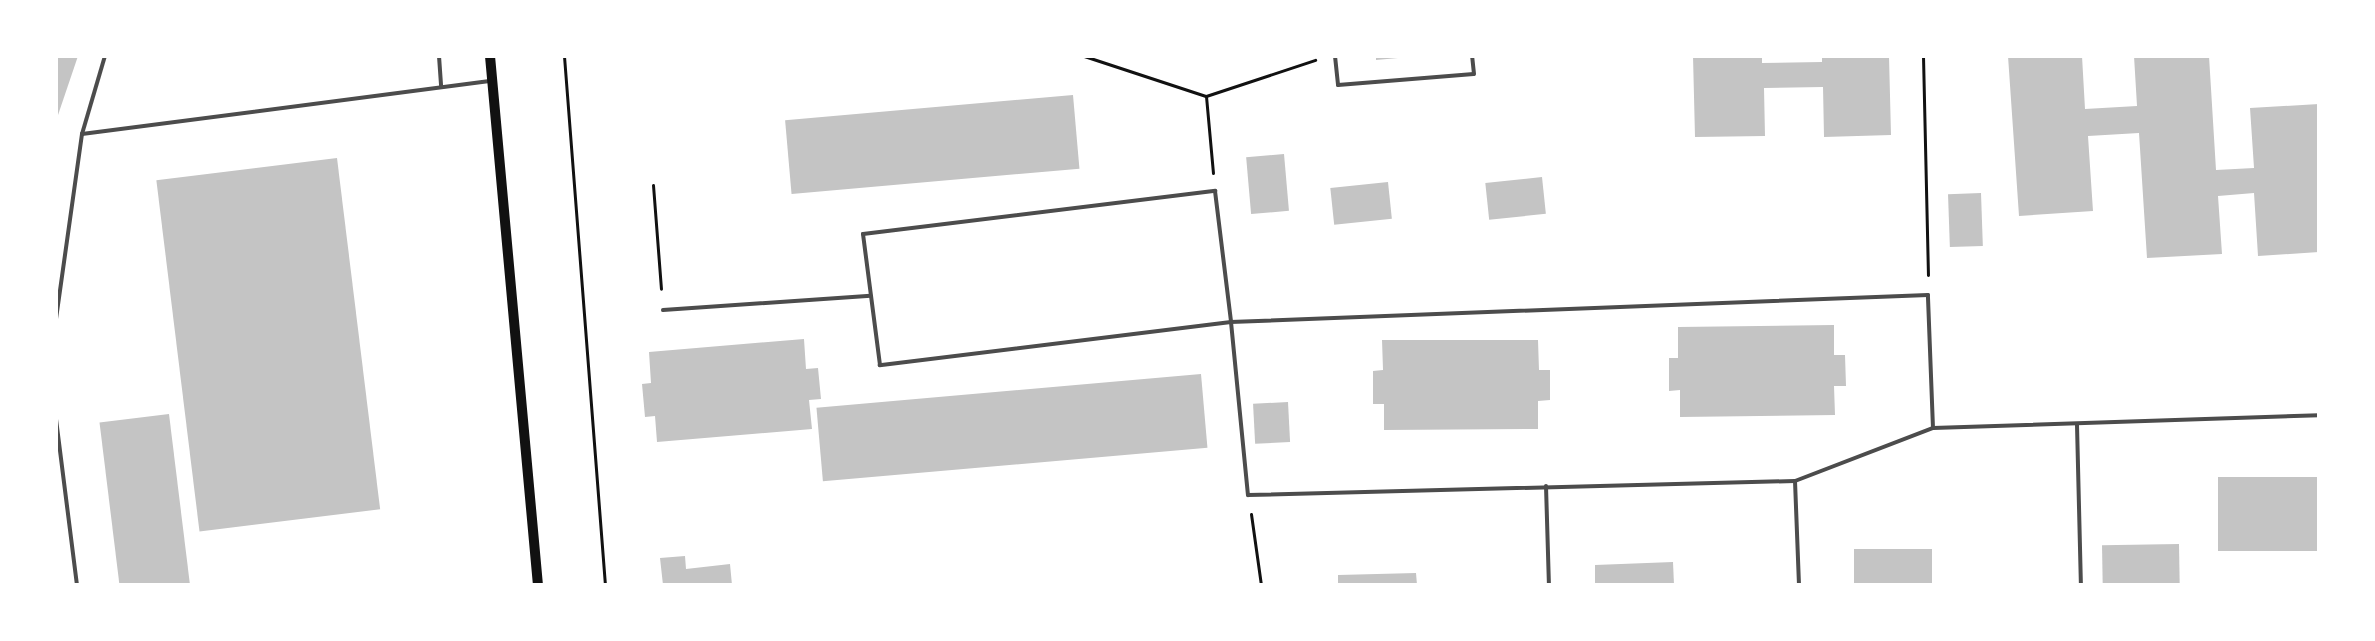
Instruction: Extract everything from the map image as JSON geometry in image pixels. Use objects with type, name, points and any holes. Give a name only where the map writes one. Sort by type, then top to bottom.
[{"type":"main road","points":[[490,56],[538,585]]},
{"type":"lane","points":[[56,318],[82,134],[105,56]]},
{"type":"lane","points":[[438,56],[441,87]]},
{"type":"lane","points":[[1335,56],[1338,85],[1474,74],[1472,56]]},
{"type":"lane","points":[[82,134],[492,81]]},
{"type":"lane","points":[[1933,428],[1928,295],[1231,322],[880,365],[863,234],[1215,191],[1231,322],[1248,495],[1795,481],[1933,428],[2077,425],[2319,415]]},
{"type":"lane","points":[[663,310],[871,296]]},
{"type":"lane","points":[[56,419],[77,585]]},
{"type":"lane","points":[[2077,425],[2081,585]]},
{"type":"lane","points":[[1795,481],[1799,585]]},
{"type":"lane","points":[[1546,486],[1548,585]]},
{"type":"path","points":[[564,56],[605,585]]},
{"type":"path","points":[[1084,56],[1206,96],[1326,56]]},
{"type":"path","points":[[1923,56],[1928,295]]},
{"type":"path","points":[[1206,96],[1215,191]]},
{"type":"path","points":[[653,185],[663,310]]},
{"type":"path","points":[[1248,495],[1261,585]]},
{"type":"building","points":[[56,56],[78,56],[57,118],[56,118]]},
{"type":"building","points":[[1376,56],[1398,56],[1398,58],[1376,60]]},
{"type":"building","points":[[1693,56],[1762,56],[1762,63],[1822,62],[1822,56],[1889,56],[1891,135],[1824,137],[1823,87],[1764,88],[1765,136],[1695,137]]},
{"type":"building","points":[[2008,56],[2082,56],[2085,109],[2137,106],[2134,56],[2209,56],[2216,170],[2254,168],[2250,108],[2319,104],[2319,252],[2258,256],[2254,193],[2218,196],[2222,254],[2147,258],[2139,133],[2088,136],[2093,211],[2019,216]]},
{"type":"building","points":[[1073,95],[1079,169],[792,194],[785,120]]},
{"type":"building","points":[[1284,154],[1289,211],[1251,214],[1246,157]]},
{"type":"building","points":[[337,158],[380,509],[199,532],[156,180]]},
{"type":"building","points":[[1542,177],[1546,214],[1489,220],[1485,183]]},
{"type":"building","points":[[1388,182],[1392,219],[1334,225],[1330,188]]},
{"type":"building","points":[[1981,193],[1983,246],[1950,247],[1948,194]]},
{"type":"building","points":[[1834,325],[1834,355],[1845,355],[1846,386],[1834,386],[1835,415],[1680,417],[1680,390],[1669,391],[1669,358],[1678,358],[1678,327]]},
{"type":"building","points":[[804,339],[806,369],[818,368],[821,399],[809,400],[812,429],[657,442],[655,416],[645,417],[642,384],[651,383],[649,352]]},
{"type":"building","points":[[1382,340],[1538,340],[1539,370],[1550,370],[1550,400],[1538,401],[1538,429],[1384,430],[1384,404],[1373,404],[1373,371],[1383,370]]},
{"type":"building","points":[[1201,374],[1207,448],[823,481],[816,408]]},
{"type":"building","points":[[1288,402],[1290,442],[1255,444],[1253,404]]},
{"type":"building","points":[[169,414],[190,585],[119,585],[100,423]]},
{"type":"building","points":[[2218,477],[2319,477],[2319,551],[2218,551]]},
{"type":"building","points":[[2179,544],[2180,585],[2103,585],[2102,545]]},
{"type":"building","points":[[1854,549],[1932,549],[1932,585],[1854,585]]},
{"type":"building","points":[[685,556],[686,569],[730,564],[732,585],[663,585],[660,558]]},
{"type":"building","points":[[1673,562],[1674,585],[1595,585],[1595,565]]},
{"type":"building","points":[[1416,573],[1417,585],[1338,585],[1338,575]]}]
